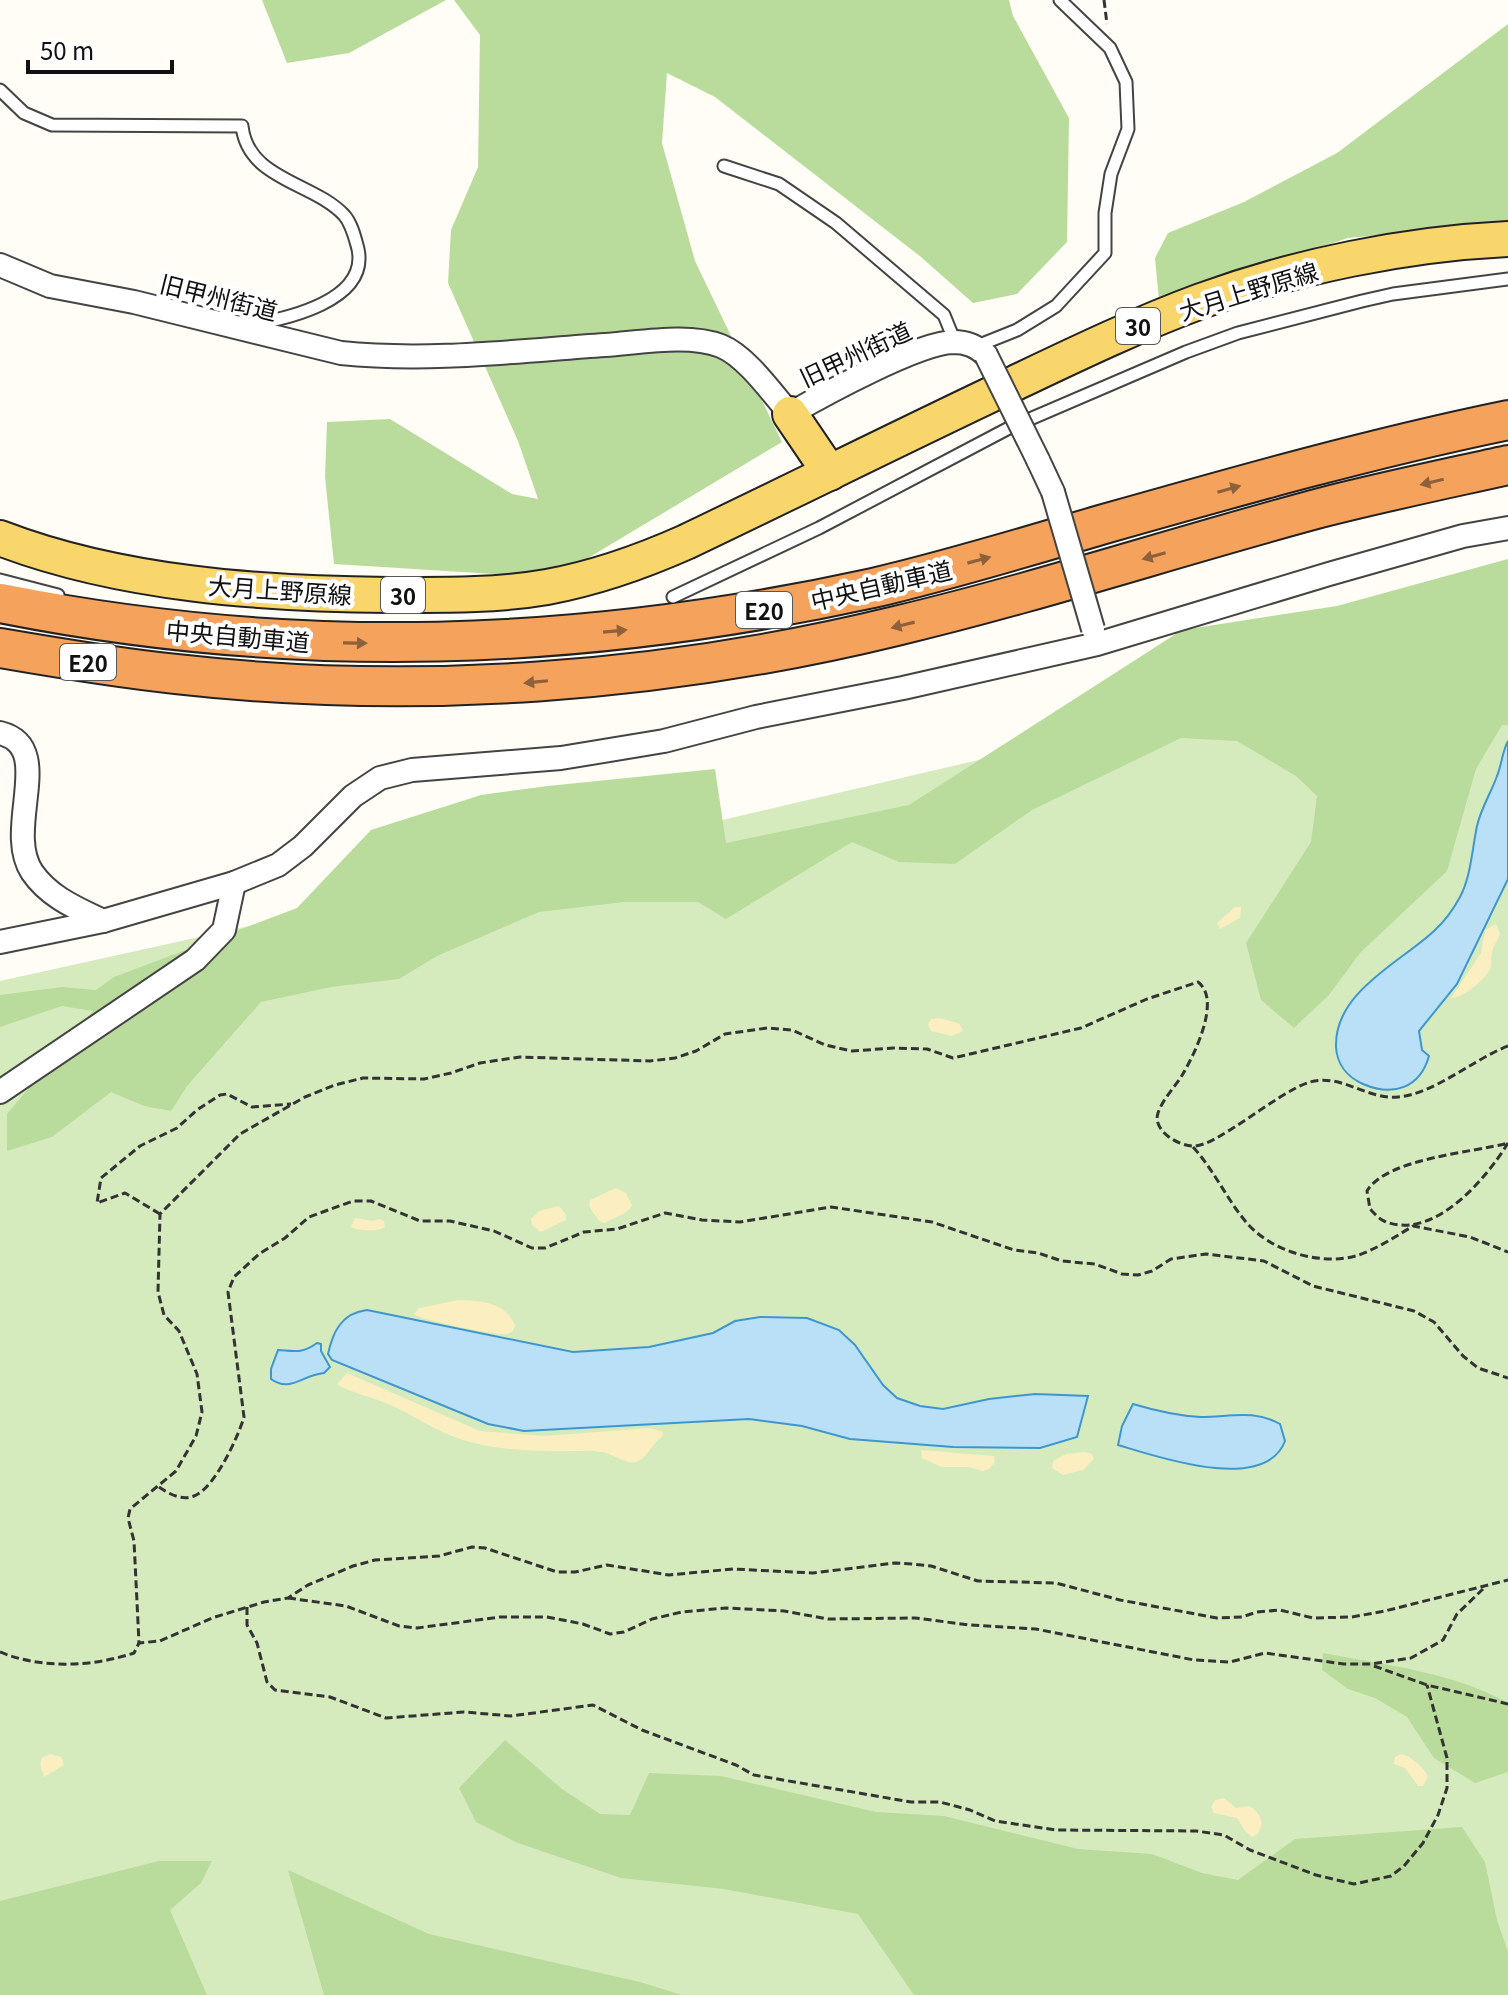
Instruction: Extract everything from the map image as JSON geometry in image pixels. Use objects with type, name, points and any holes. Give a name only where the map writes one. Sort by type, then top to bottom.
[{"type":"highway","name":"中央自動車道","points":[[0,603],[63,616],[275,639],[411,644],[522,640],[631,630],[756,612],[877,587],[1308,466],[1508,420]]},
{"type":"highway","name":"中央自動車道","points":[[0,648],[176,674],[400,687],[518,684],[640,671],[768,653],[894,627],[1321,508],[1508,465]]},
{"type":"highway","points":[[0,658],[176,674]]},
{"type":"main road","name":"大月上野原線","points":[[0,538],[68,560],[110,569],[277,592],[445,595],[505,592],[580,580],[629,565],[686,542],[1111,338],[1202,301],[1303,271],[1367,257],[1508,239]]},
{"type":"main road","points":[[790,414],[830,473]]},
{"type":"street","name":"旧甲州街道","points":[[0,265],[50,286],[237,326],[341,353],[370,356],[459,355],[669,341],[713,343],[738,355],[790,414],[927,347],[973,348]]},
{"type":"street","points":[[973,348],[1038,460],[1053,492],[1095,637]]},
{"type":"street","points":[[0,942],[103,921],[234,883],[278,865],[303,846],[353,796],[380,778],[412,770],[561,758],[664,741],[756,717],[903,688],[1463,536],[1508,528]]},
{"type":"street","points":[[0,733],[11,736],[23,750],[29,764],[22,848],[31,870],[46,889],[67,904],[103,921]]},
{"type":"street","points":[[0,1092],[195,960],[224,930],[234,883]]},
{"type":"lane","points":[[724,166],[779,184],[836,223],[944,315],[973,348],[1017,330],[1056,306],[1105,253],[1105,213],[1111,174],[1128,129],[1126,82],[1110,48],[1060,0]]},
{"type":"lane","points":[[0,90],[24,113],[52,125],[242,126],[244,141],[251,153],[277,176],[343,214],[350,224],[359,256],[359,266],[348,287],[307,311],[277,321],[237,326]]},
{"type":"lane","points":[[673,597],[819,528],[1009,428],[1186,352],[1238,333],[1362,301],[1508,279]]},
{"type":"lane","points":[[0,580],[68,597]]},
{"type":"lane","points":[[141,612],[275,639]]},
{"type":"path","points":[[0,1652],[20,1661],[53,1664],[114,1660],[134,1653],[139,1643],[134,1541],[128,1518],[130,1509],[176,1471],[189,1453],[202,1412],[197,1374],[179,1331],[164,1315],[158,1292],[160,1214],[240,1134],[335,1085],[363,1078],[424,1079],[480,1063],[520,1057],[650,1061],[675,1058],[696,1051],[725,1034],[767,1028],[792,1030],[825,1045],[852,1051],[927,1049],[953,1058],[1081,1028],[1147,999],[1198,982],[1205,987],[1209,1002],[1207,1016],[1185,1070],[1157,1114],[1158,1124],[1169,1138],[1193,1147],[1211,1167],[1235,1209],[1249,1226],[1284,1249],[1306,1256],[1333,1259],[1356,1256],[1382,1245],[1453,1206],[1473,1191],[1508,1143]]},
{"type":"path","points":[[1193,1147],[1207,1144],[1272,1101],[1310,1082],[1328,1079],[1382,1098],[1402,1097],[1431,1086],[1508,1046]]},
{"type":"path","points":[[160,1214],[125,1193],[97,1203],[101,1178],[140,1146],[177,1128],[220,1095],[227,1094],[252,1107],[293,1104]]},
{"type":"path","points":[[1508,1143],[1439,1156],[1381,1176],[1367,1191],[1370,1209],[1384,1221],[1470,1237],[1508,1252]]},
{"type":"path","points":[[159,1487],[183,1498],[196,1496],[226,1458],[239,1433],[244,1417],[228,1292],[234,1277],[309,1217],[360,1200],[371,1201],[420,1221],[450,1221],[494,1231],[532,1248],[545,1248],[584,1232],[617,1229],[665,1213],[685,1218],[740,1222],[831,1207],[932,1222],[1014,1250],[1038,1253],[1070,1263],[1095,1264],[1122,1274],[1138,1275],[1152,1271],[1182,1256],[1233,1256],[1264,1261],[1313,1286],[1414,1311],[1434,1322],[1463,1356],[1478,1368],[1508,1378]]},
{"type":"path","points":[[288,1598],[308,1585],[353,1566],[375,1560],[439,1556],[472,1547],[485,1548],[557,1572],[575,1572],[607,1565],[669,1575],[733,1569],[813,1573],[895,1563],[912,1564],[931,1566],[978,1581],[1056,1583],[1120,1600],[1217,1618],[1280,1610],[1313,1618],[1352,1617],[1508,1580]]},
{"type":"path","points":[[139,1643],[160,1641],[212,1618],[288,1598],[346,1606],[399,1626],[417,1628],[500,1617],[547,1617],[583,1624],[610,1634],[682,1612],[726,1608],[784,1611],[828,1619],[915,1618],[1036,1629],[1194,1660],[1230,1662],[1265,1653],[1344,1664],[1371,1664],[1411,1658],[1443,1640],[1457,1614],[1485,1587]]},
{"type":"path","points":[[247,1607],[247,1625],[257,1643],[267,1682],[275,1690],[330,1697],[386,1718],[464,1712],[511,1716],[593,1705],[642,1730],[736,1765],[754,1775],[911,1802],[940,1802],[995,1821],[1056,1830],[1196,1831],[1224,1835],[1250,1850],[1316,1875],[1354,1884],[1391,1876],[1404,1866],[1423,1843],[1438,1815],[1447,1788],[1447,1758],[1427,1685]]},
{"type":"path","points":[[1371,1664],[1427,1685],[1508,1704]]},
{"type":"green space","points":[[262,0],[446,0],[349,53],[287,63]]},
{"type":"green space","points":[[454,0],[1009,0],[1013,16],[1069,118],[1067,242],[1017,294],[973,303],[921,257],[715,97],[667,73],[662,143],[695,261],[782,442],[573,567],[511,575],[334,564],[325,477],[327,422],[390,419],[512,494],[538,499],[518,441],[448,283],[451,230],[478,167],[480,35]]},
{"type":"green space","points":[[1508,24],[1508,223],[1348,238],[1159,300],[1155,258],[1168,233],[1244,202],[1337,153]]},
{"type":"green space","points":[[1508,559],[1508,725],[1502,725],[1476,769],[1447,871],[1360,953],[1329,995],[1294,1028],[1261,1000],[1246,943],[1311,842],[1317,796],[1296,776],[1237,741],[1181,738],[1032,810],[955,864],[899,862],[852,842],[726,919],[698,902],[624,902],[539,912],[437,956],[399,979],[331,987],[261,1002],[187,1086],[171,1111],[144,1106],[111,1092],[52,1137],[7,1151],[7,1114],[93,1011],[62,1006],[0,1027],[0,995],[62,987],[96,990],[114,977],[297,908],[371,830],[481,795],[715,769],[726,843],[909,805],[1182,630],[1337,606]]},
{"type":"green space","points":[[1508,636],[1508,1995],[0,1995],[0,981],[611,846]]},
{"type":"green space","points":[[1323,1653],[1442,1677],[1487,1692],[1508,1703],[1508,1772],[1475,1783],[1434,1758],[1407,1717],[1375,1698],[1348,1689],[1322,1670]]},
{"type":"green space","points":[[505,1740],[562,1789],[600,1814],[630,1815],[649,1773],[721,1776],[876,1812],[944,1816],[1078,1849],[1152,1854],[1202,1873],[1238,1880],[1295,1839],[1462,1827],[1485,1862],[1497,1920],[1508,1952],[1508,1995],[914,1995],[858,1914],[724,1889],[621,1878],[518,1843],[476,1822],[459,1788]]},
{"type":"green space","points":[[159,1861],[212,1861],[201,1883],[170,1910],[207,1995],[0,1995],[0,1901]]},
{"type":"green space","points":[[288,1870],[429,1934],[640,1982],[682,1995],[324,1995]]},
{"type":"sand","points":[[1235,907],[1241,907],[1240,918],[1220,929],[1217,923]]},
{"type":"sand","points":[[1496,924],[1500,934],[1488,973],[1466,993],[1451,998],[1481,953],[1485,930]]},
{"type":"sand","points":[[940,1018],[960,1024],[963,1031],[952,1036],[931,1031],[928,1025],[931,1019]]},
{"type":"sand","points":[[616,1188],[626,1193],[632,1205],[624,1214],[605,1223],[599,1221],[589,1206],[590,1200]]},
{"type":"sand","points":[[559,1206],[566,1220],[541,1232],[532,1225],[531,1219],[539,1211]]},
{"type":"sand","points":[[355,1218],[379,1219],[384,1221],[385,1227],[373,1230],[354,1228],[351,1227]]},
{"type":"sand","points":[[458,1300],[483,1302],[505,1311],[515,1325],[512,1331],[500,1334],[475,1330],[414,1314],[419,1308]]},
{"type":"sand","points":[[347,1373],[480,1431],[544,1436],[650,1428],[663,1432],[644,1457],[636,1462],[598,1451],[529,1451],[486,1446],[451,1436],[388,1404],[341,1387],[337,1384]]},
{"type":"sand","points":[[921,1450],[994,1456],[995,1462],[983,1471],[968,1467],[941,1467],[922,1458]]},
{"type":"sand","points":[[1066,1454],[1092,1454],[1094,1459],[1083,1470],[1063,1475],[1052,1468],[1053,1461]]},
{"type":"sand","points":[[50,1754],[61,1757],[64,1765],[44,1777],[40,1764],[42,1758]]},
{"type":"sand","points":[[1401,1754],[1413,1759],[1426,1773],[1428,1776],[1423,1786],[1418,1786],[1405,1768],[1394,1764],[1395,1757]]},
{"type":"sand","points":[[1224,1798],[1236,1808],[1250,1806],[1257,1812],[1261,1818],[1258,1834],[1252,1837],[1237,1818],[1214,1813],[1211,1807],[1215,1800]]},
{"type":"water","points":[[1508,741],[1508,879],[1457,984],[1419,1031],[1422,1050],[1429,1056],[1419,1076],[1404,1087],[1395,1089],[1385,1090],[1363,1084],[1348,1074],[1338,1059],[1338,1027],[1357,994],[1434,931],[1457,902],[1469,872],[1479,819]]},
{"type":"water","points":[[367,1310],[573,1352],[649,1347],[713,1333],[735,1321],[760,1317],[807,1318],[839,1330],[855,1345],[883,1385],[897,1398],[920,1406],[943,1409],[989,1399],[1035,1394],[1088,1396],[1077,1437],[1040,1448],[953,1447],[850,1439],[802,1426],[749,1419],[524,1431],[488,1424],[332,1360],[328,1354],[340,1324],[351,1315]]},
{"type":"water","points":[[321,1344],[321,1351],[330,1367],[324,1373],[290,1384],[271,1379],[278,1350],[302,1350]]},
{"type":"water","points":[[1133,1404],[1193,1416],[1241,1415],[1270,1419],[1280,1424],[1285,1441],[1274,1457],[1256,1466],[1234,1469],[1158,1457],[1118,1445],[1122,1426]]}]
